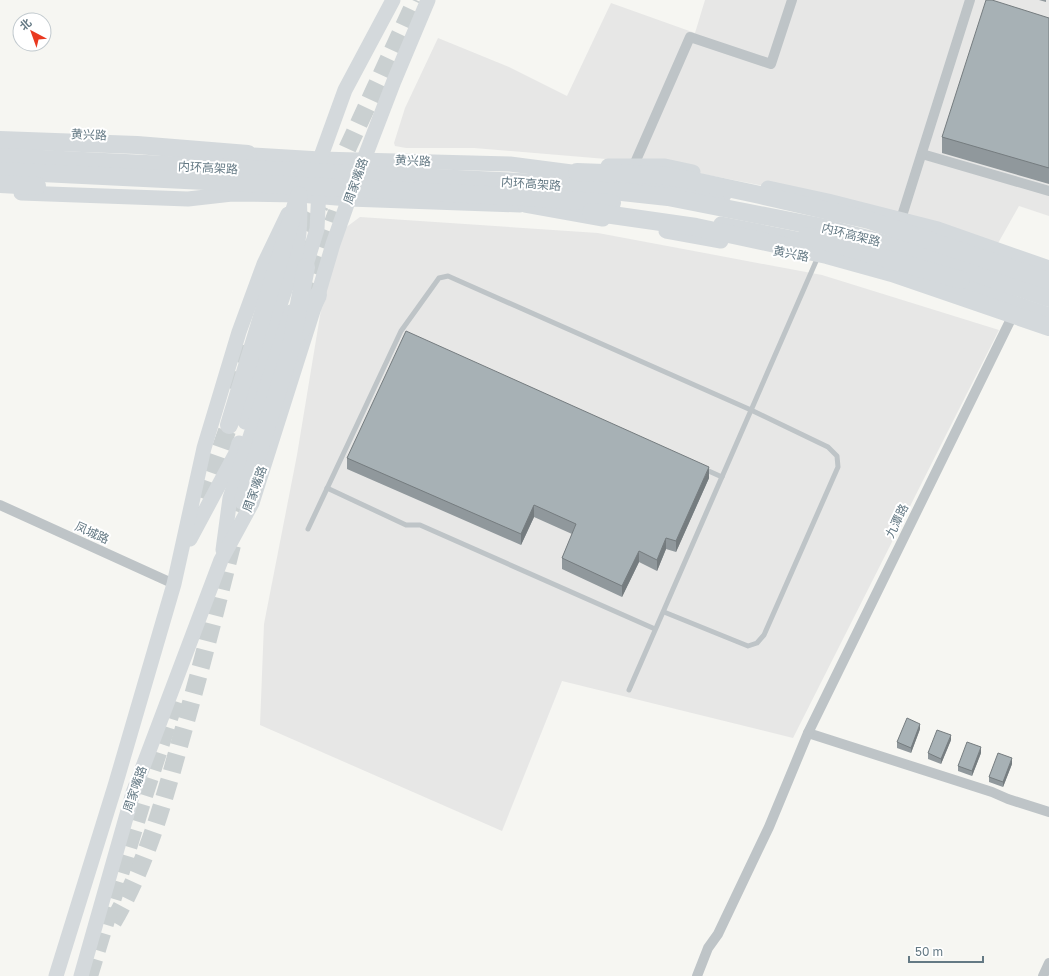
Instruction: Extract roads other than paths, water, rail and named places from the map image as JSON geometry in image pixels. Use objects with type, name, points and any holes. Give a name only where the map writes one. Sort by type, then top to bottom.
[{"type":"highway","points":[[0,140],[137,145],[248,154]]},
{"type":"highway","name":"内环高架路","points":[[0,157],[539,183],[668,198],[826,228],[916,253],[1049,298]]},
{"type":"highway","name":"内环高架路","points":[[0,171],[621,203],[692,213],[809,236],[956,279],[1049,310]]},
{"type":"highway","points":[[577,172],[659,175],[734,189],[869,220],[1049,281]]},
{"type":"highway","points":[[0,184],[232,194]]},
{"type":"highway","points":[[229,425],[299,195]]},
{"type":"highway","points":[[525,205],[624,216],[696,227],[892,273],[1049,327]]},
{"type":"highway","points":[[243,501],[290,352],[306,267]]},
{"type":"highway","points":[[290,352],[318,295]]},
{"type":"main road","name":"周家嘴路","points":[[56,976],[115,786],[174,584],[204,448],[239,332],[264,264],[279,230],[320,159],[345,90],[393,0]]},
{"type":"main road","name":"周家嘴路","points":[[81,976],[133,793],[221,560],[252,503],[333,244],[363,159],[428,0]]},
{"type":"main road","name":"黄兴路","points":[[0,131],[195,141],[248,154]]},
{"type":"main road","name":"黄兴路","points":[[0,148],[248,154],[320,159],[510,164],[577,172],[629,182],[722,195],[814,216],[877,232],[1049,289]]},
{"type":"main road","points":[[221,560],[230,498],[306,267],[317,229],[320,159]]},
{"type":"main road","name":"黄兴路","points":[[577,172],[603,166],[665,166],[828,201],[901,219],[938,229],[1049,268]]},
{"type":"main road","name":"黄兴路","points":[[0,176],[190,185],[232,194]]},
{"type":"main road","name":"黄兴路","points":[[0,192],[188,199],[232,194],[299,195],[349,199],[525,205],[564,204],[687,217],[805,239],[954,282],[1049,315]]},
{"type":"main road","points":[[181,554],[236,453],[272,328],[294,267],[301,220],[299,195]]},
{"type":"main road","name":"黄兴路","points":[[822,257],[890,277],[1049,335]]},
{"type":"street","points":[[634,165],[690,37],[771,64],[792,0]]},
{"type":"street","points":[[901,219],[970,0]]},
{"type":"street","points":[[922,154],[1049,191]]},
{"type":"street","name":"九潭路","points":[[697,976],[708,948],[718,934],[769,827],[808,733],[1010,321]]},
{"type":"street","name":"凤城路","points":[[0,506],[174,584]]},
{"type":"street","points":[[808,733],[1049,812]]},
{"type":"street","points":[[1043,976],[1049,963]]},
{"type":"lane","points":[[628,690],[664,612],[751,410],[822,257]]},
{"type":"lane","points":[[308,528],[401,331],[439,278],[448,276],[751,410],[828,447],[837,456],[838,467],[764,635],[757,643],[748,646],[664,612]]},
{"type":"lane","points":[[401,331],[408,334]]},
{"type":"lane","points":[[694,464],[722,477]]},
{"type":"lane","points":[[327,488],[406,525],[420,525],[655,629]]},
{"type":"tunnel","points":[[336,173],[416,0]]},
{"type":"tunnel","points":[[296,256],[320,205]]},
{"type":"tunnel","points":[[305,299],[337,212]]},
{"type":"tunnel","points":[[227,387],[251,339]]},
{"type":"tunnel","points":[[194,524],[229,425]]},
{"type":"tunnel","points":[[228,537],[245,485]]},
{"type":"tunnel","points":[[113,922],[136,877],[154,831],[195,688],[232,545]]},
{"type":"tunnel","points":[[89,976],[175,700]]}]
